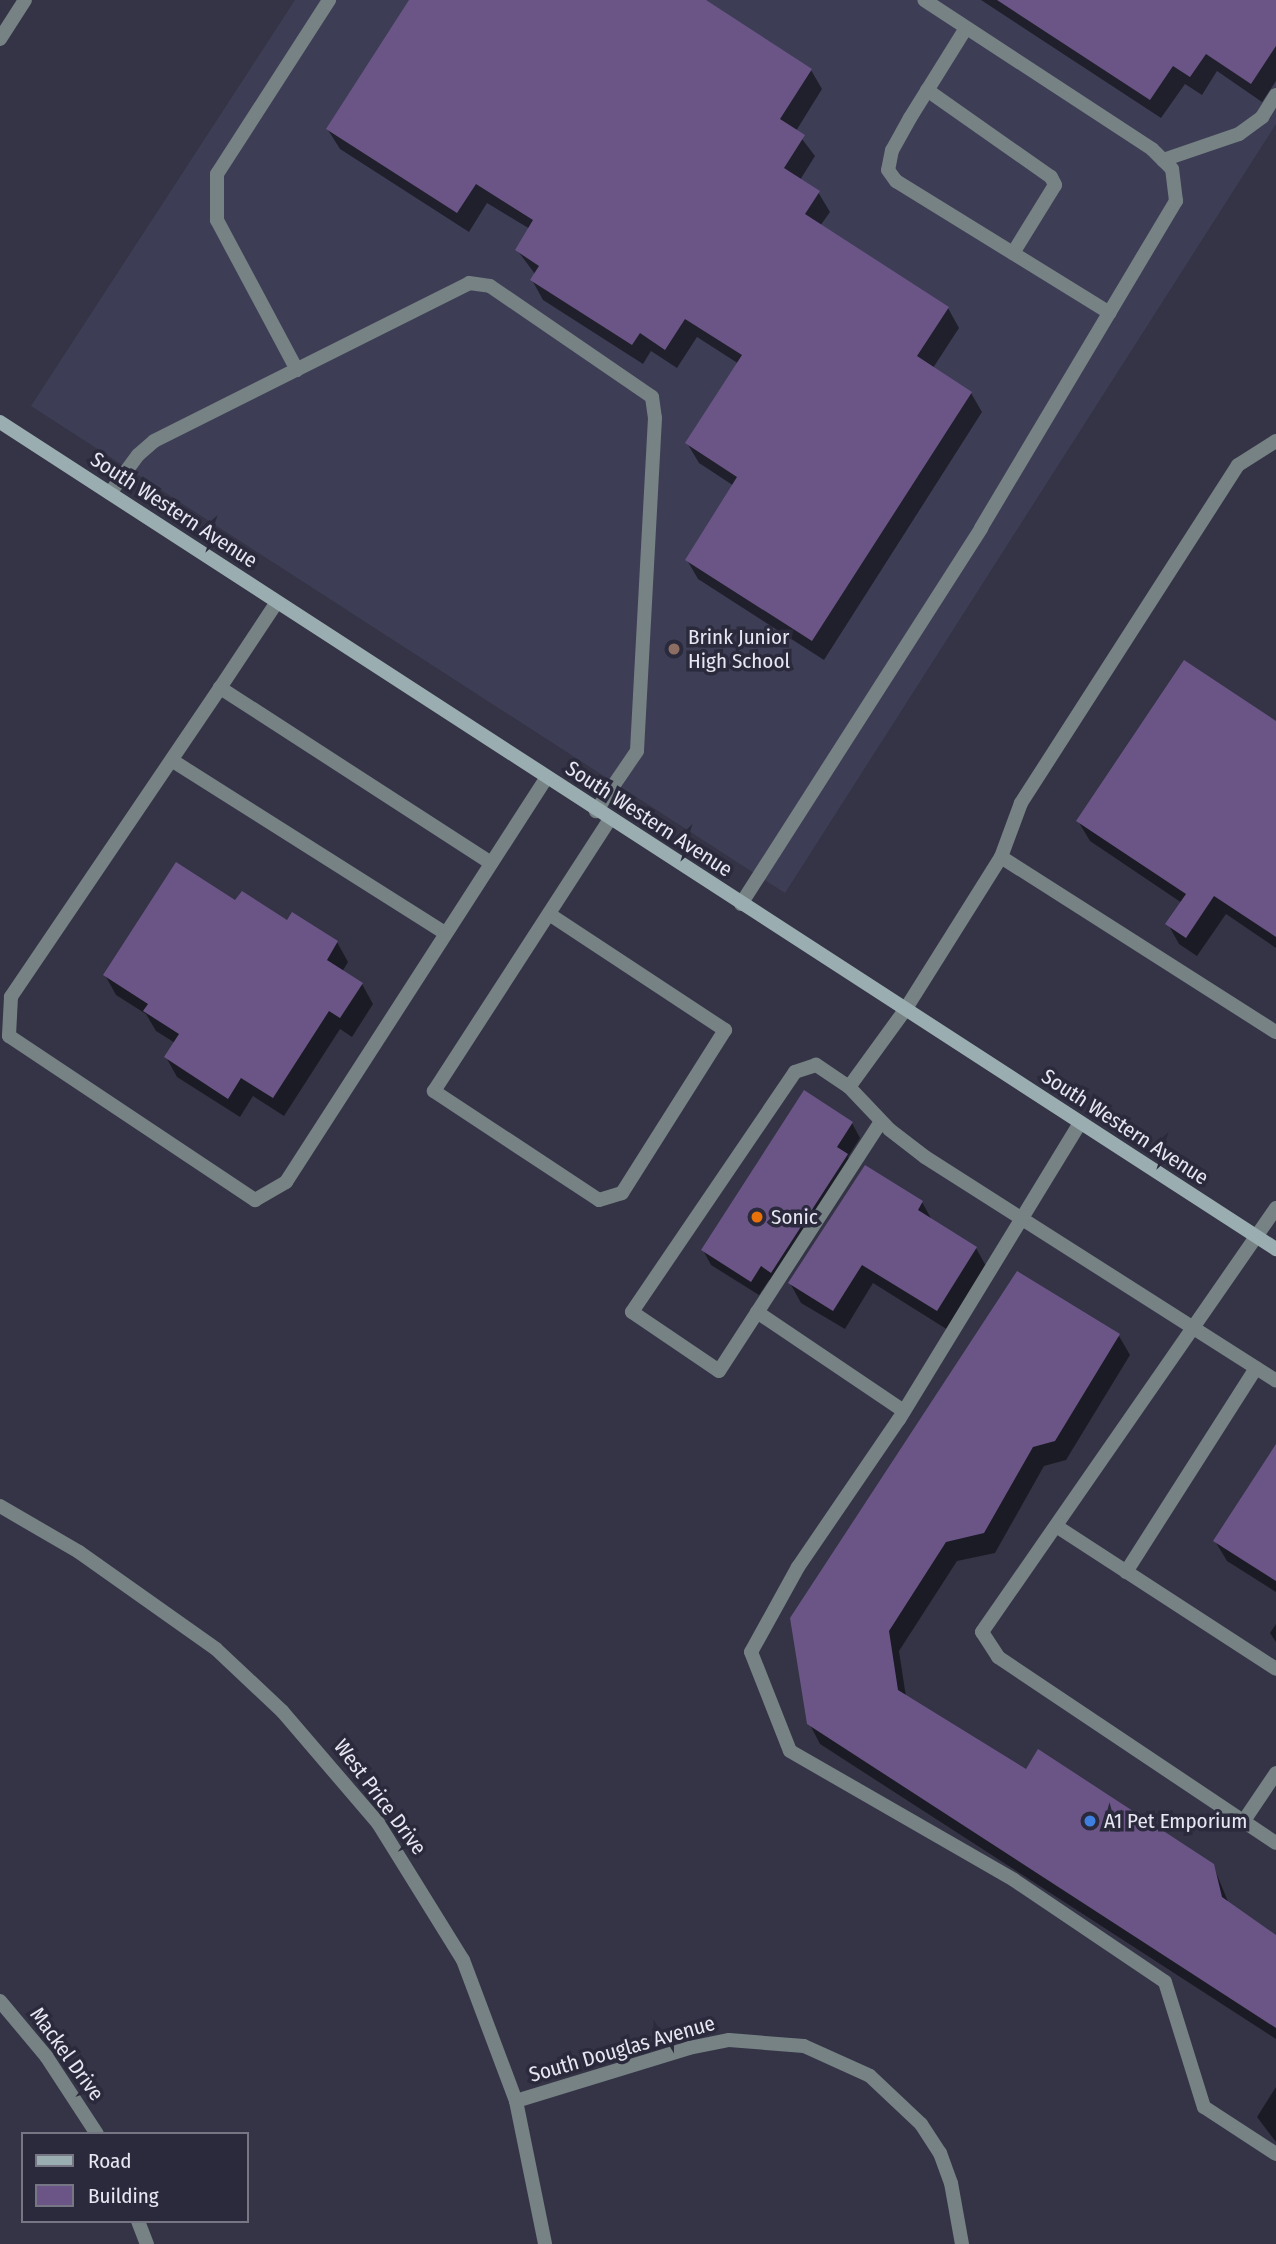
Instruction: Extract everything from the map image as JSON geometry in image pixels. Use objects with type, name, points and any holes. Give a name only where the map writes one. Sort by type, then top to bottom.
[{"type":"main road","name":"South Western Avenue","points":[[0,422],[1276,1250]]},
{"type":"street","points":[[0,39],[25,0]]},
{"type":"street","points":[[297,370],[217,220],[217,174],[329,0]]},
{"type":"street","points":[[741,904],[981,528],[1176,201],[1172,169],[1163,160],[924,0]]},
{"type":"street","points":[[966,28],[892,150],[888,170],[896,181],[1110,313]]},
{"type":"street","points":[[927,90],[1051,177],[1055,185],[1013,253]]},
{"type":"street","points":[[1163,160],[1239,134],[1262,117],[1276,95]]},
{"type":"street","points":[[110,493],[138,455],[154,441],[469,282],[490,286],[652,397],[655,418],[637,751],[596,811]]},
{"type":"street","points":[[849,1087],[905,1010],[1001,856],[1021,803],[1238,465],[1276,442]]},
{"type":"street","points":[[277,602],[173,761],[11,998],[9,1036],[255,1200],[286,1182],[546,778]]},
{"type":"street","points":[[220,688],[491,863]]},
{"type":"street","points":[[173,761],[445,933]]},
{"type":"street","points":[[549,914],[725,1030],[622,1193],[599,1200],[434,1091],[610,819]]},
{"type":"street","points":[[1001,856],[1276,1032]]},
{"type":"street","points":[[881,1122],[719,1371],[632,1312],[795,1072],[816,1065],[849,1087],[881,1122],[925,1157],[1276,1381]]},
{"type":"street","points":[[1080,1123],[904,1411],[798,1567],[751,1651],[790,1751],[1014,1880],[1165,1982],[1204,2107],[1276,2154]]},
{"type":"street","points":[[1276,1208],[982,1632],[998,1657],[1276,1843]]},
{"type":"street","points":[[757,1312],[904,1411]]},
{"type":"street","points":[[1126,1572],[1256,1368]]},
{"type":"street","name":"West Price Drive","points":[[0,1506],[79,1552],[216,1649],[326,1759],[378,1823],[463,1960],[516,2101],[545,2244]]},
{"type":"street","points":[[1056,1526],[1276,1669]]},
{"type":"street","points":[[1243,1822],[1276,1773]]},
{"type":"street","name":"Mackel Drive","points":[[0,2001],[46,2056],[96,2132]]},
{"type":"street","name":"South Douglas Avenue","points":[[516,2101],[702,2045],[729,2040],[804,2046],[870,2077],[921,2124],[940,2152],[951,2183],[962,2244]]},
{"type":"street","points":[[139,2223],[146,2244]]},
{"type":"shaded area","name":"Brink Junior High School","points":[[295,0],[1276,0],[1276,124],[785,893],[31,406]]},
{"type":"building","points":[[409,0],[706,0],[812,69],[780,119],[805,135],[784,168],[820,191],[805,214],[949,307],[917,356],[972,392],[812,641],[685,560],[737,477],[685,443],[742,355],[685,319],[665,350],[640,333],[632,345],[530,280],[539,266],[515,250],[533,220],[476,184],[457,213],[326,129]]},
{"type":"building","points":[[997,0],[1276,0],[1276,46],[1251,84],[1206,54],[1190,77],[1173,66],[1150,100]]},
{"type":"building","points":[[1184,660],[1276,721],[1276,937],[1214,896],[1186,938],[1165,924],[1186,894],[1076,821]]},
{"type":"building","points":[[176,862],[235,900],[242,891],[287,920],[292,912],[338,941],[327,960],[363,983],[340,1018],[329,1011],[273,1098],[241,1078],[228,1099],[164,1057],[179,1034],[143,1011],[148,1004],[103,975]]},
{"type":"building","name":"Sonic","points":[[804,1090],[853,1122],[837,1147],[848,1154],[771,1273],[761,1266],[751,1282],[701,1250]]},
{"type":"building","points":[[865,1165],[923,1201],[918,1210],[977,1247],[937,1311],[862,1265],[833,1311],[788,1283]]},
{"type":"building","points":[[1017,1271],[1120,1334],[1055,1441],[1033,1447],[984,1533],[946,1542],[889,1631],[898,1690],[1026,1769],[1038,1749],[1214,1864],[1222,1897],[1276,1935],[1276,2028],[807,1724],[790,1618]]},
{"type":"building","points":[[1276,1444],[1276,1581],[1213,1541]]},
{"type":"place","name":"Brink Junior High School","points":[[674,649]]},
{"type":"place","name":"Sonic","points":[[757,1217]]},
{"type":"place","name":"A1 Pet Emporium","points":[[1090,1821]]}]
